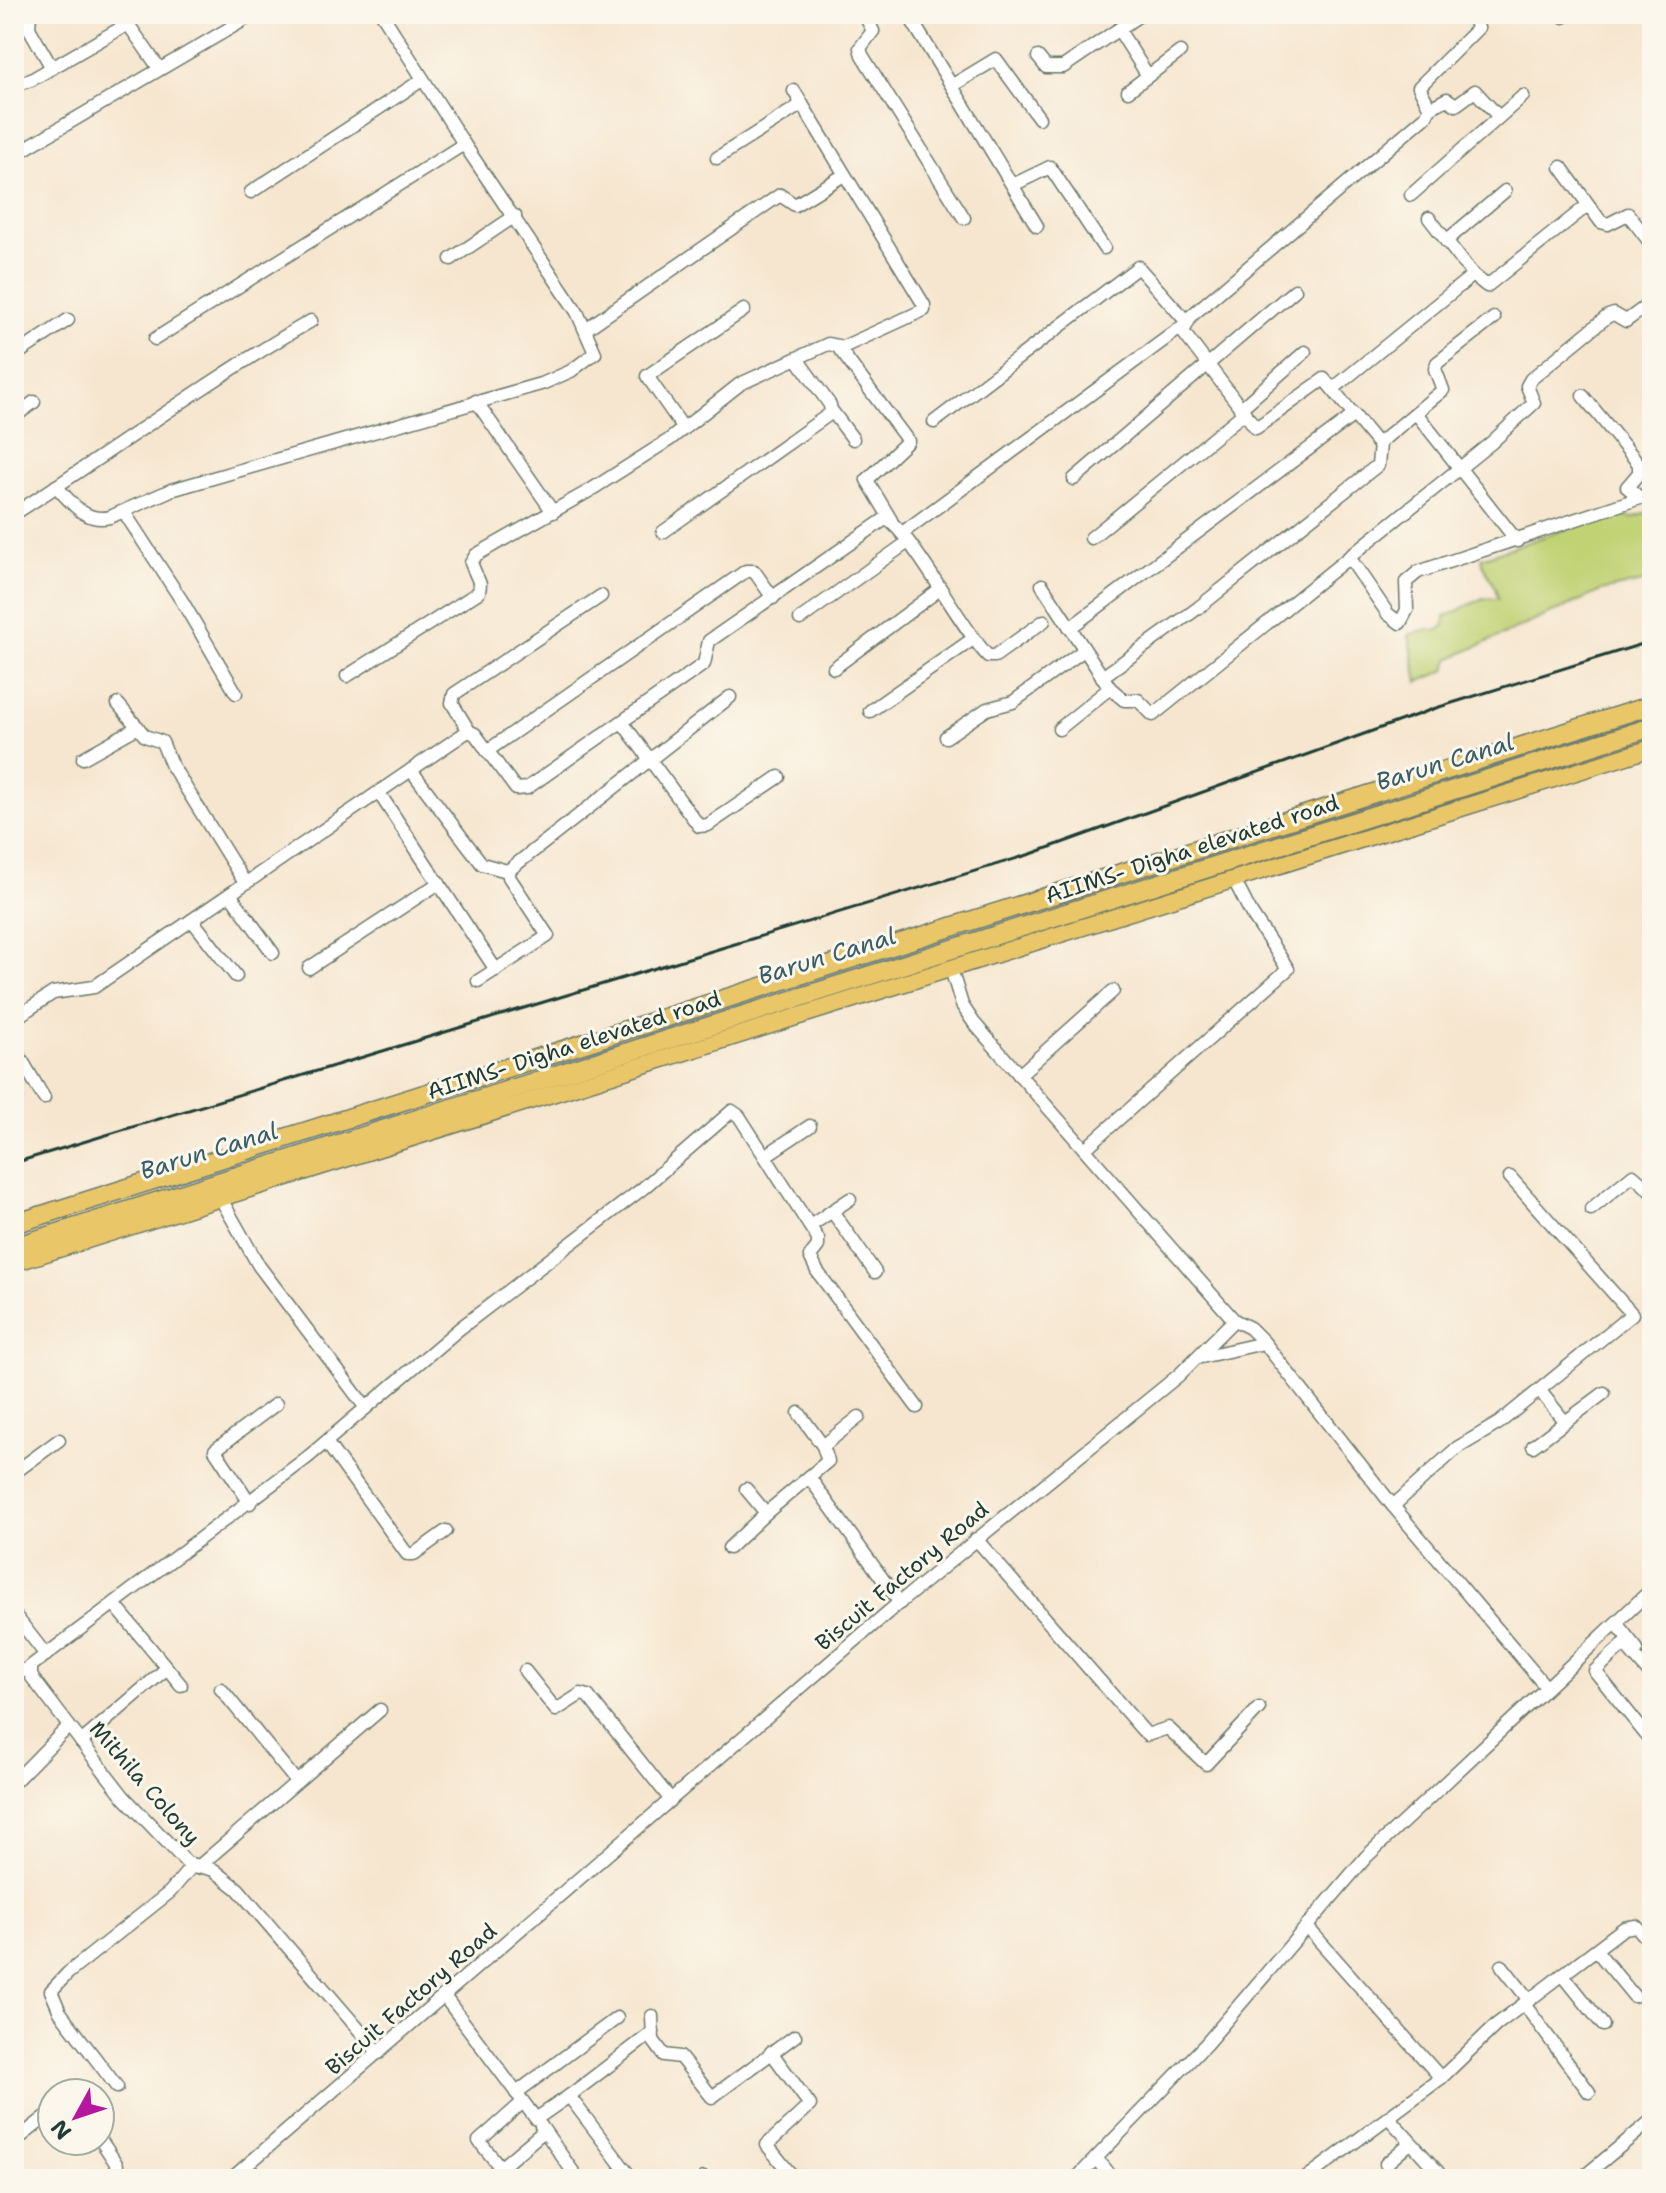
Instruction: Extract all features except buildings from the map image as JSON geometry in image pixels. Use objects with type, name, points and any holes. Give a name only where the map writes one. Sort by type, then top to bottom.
[{"type":"highway","name":"AIIMS- Digha elevated road","points":[[14,1224],[1652,705]]},
{"type":"highway","name":"AIIMS- Digha elevated road","points":[[14,1247],[1652,727]]},
{"type":"main road","points":[[14,1263],[1652,748]]},
{"type":"street","points":[[30,14],[29,28],[52,68]]},
{"type":"street","points":[[14,155],[254,14]]},
{"type":"street","points":[[56,486],[92,518],[124,512],[164,492],[544,383],[571,371],[595,353],[586,329],[515,216],[464,144],[382,14]]},
{"type":"street","points":[[864,14],[873,31],[860,48],[862,55],[964,218]]},
{"type":"street","points":[[908,14],[1037,226]]},
{"type":"street","points":[[1038,57],[1046,67],[1063,67],[1141,14]]},
{"type":"street","points":[[1430,108],[1419,87],[1478,28],[1471,14]]},
{"type":"street","points":[[14,85],[52,68],[126,19],[159,68]]},
{"type":"street","points":[[1119,30],[1148,76]]},
{"type":"street","points":[[1128,91],[1180,52]]},
{"type":"street","points":[[953,85],[996,59],[1039,118]]},
{"type":"street","points":[[251,192],[422,80]]},
{"type":"street","points":[[794,91],[925,308],[918,315],[838,347]]},
{"type":"street","points":[[800,619],[1185,324],[1426,116],[1430,108],[1447,99],[1456,105],[1475,91],[1499,117]]},
{"type":"street","points":[[1411,195],[1523,96]]},
{"type":"street","points":[[717,158],[802,104]]},
{"type":"street","points":[[155,339],[464,144]]},
{"type":"street","points":[[1013,185],[1050,167],[1104,248]]},
{"type":"street","points":[[1561,167],[1606,224],[1628,214],[1652,245]]},
{"type":"street","points":[[586,329],[780,195],[795,205],[844,175]]},
{"type":"street","points":[[1446,241],[1505,191]]},
{"type":"street","points":[[1429,218],[1483,285],[1490,284],[1588,205]]},
{"type":"street","points":[[451,259],[515,216]]},
{"type":"street","points":[[934,422],[1138,267],[1185,324],[1185,338],[1242,411],[1260,428],[1321,379],[1327,380],[1380,444]]},
{"type":"street","points":[[1334,388],[1473,275]]},
{"type":"street","points":[[1074,479],[1295,290]]},
{"type":"street","points":[[1042,585],[1106,682],[1124,700],[1138,700],[1153,715],[1459,470],[1533,405],[1535,400],[1527,386],[1531,379],[1608,316],[1614,314],[1626,321],[1652,302]]},
{"type":"street","points":[[684,429],[647,376],[744,310]]},
{"type":"street","points":[[1059,729],[1106,682],[1378,465],[1380,444],[1443,390],[1435,369],[1437,363],[1494,318]]},
{"type":"street","points":[[14,356],[68,320]]},
{"type":"street","points":[[14,514],[233,365],[311,321]]},
{"type":"street","points":[[347,676],[477,594],[481,587],[471,563],[473,557],[553,512],[684,429],[740,384],[828,344],[838,347],[908,441],[867,480],[973,639],[992,657],[1044,621]]},
{"type":"street","points":[[1091,538],[1242,411],[1305,352]]},
{"type":"street","points":[[798,360],[853,439]]},
{"type":"street","points":[[1583,396],[1639,464],[1639,473],[1627,487],[1646,496]]},
{"type":"street","points":[[476,401],[553,512]]},
{"type":"street","points":[[14,417],[34,402]]},
{"type":"street","points":[[663,532],[832,411]]},
{"type":"street","points":[[1416,413],[1517,541]]},
{"type":"street","points":[[1070,628],[1354,415]]},
{"type":"street","points":[[1349,557],[1388,614],[1400,623],[1407,610],[1405,587],[1413,576],[1646,496]]},
{"type":"street","points":[[124,512],[182,601],[236,693]]},
{"type":"street","points":[[601,596],[452,696],[469,731],[516,789],[524,790],[704,664],[709,641],[883,520],[891,520]]},
{"type":"street","points":[[487,751],[746,571],[754,571],[773,598]]},
{"type":"street","points":[[834,668],[940,589]]},
{"type":"street","points":[[870,711],[973,639]]},
{"type":"street","points":[[946,737],[987,709],[1013,702],[1084,650]]},
{"type":"street","points":[[507,871],[730,697]]},
{"type":"street","points":[[118,704],[148,738],[162,742],[171,764],[245,883]]},
{"type":"street","points":[[622,722],[694,821],[702,827],[779,777]]},
{"type":"street","points":[[83,758],[138,727]]},
{"type":"street","points":[[14,1019],[53,993],[94,987],[469,731]]},
{"type":"street","points":[[411,770],[482,864],[507,871],[548,936],[478,981]]},
{"type":"street","points":[[379,793],[496,970]]},
{"type":"street","points":[[1086,1148],[1289,968],[1251,913],[1233,878]]},
{"type":"street","points":[[309,968],[439,883]]},
{"type":"street","points":[[230,894],[273,953]]},
{"type":"street","points":[[192,920],[236,976]]},
{"type":"street","points":[[951,969],[966,1012],[1234,1320],[1250,1328],[1264,1343],[1393,1506],[1546,1687]]},
{"type":"street","points":[[1019,1075],[1113,991]]},
{"type":"street","points":[[14,1047],[44,1098]]},
{"type":"street","points":[[14,1675],[29,1668],[250,1503],[459,1329],[642,1189],[732,1111],[739,1116],[819,1243],[810,1261],[917,1407]]},
{"type":"street","points":[[765,1156],[810,1126]]},
{"type":"street","points":[[1591,1209],[1633,1175],[1652,1192]]},
{"type":"street","points":[[1393,1506],[1457,1448],[1492,1428],[1632,1314],[1510,1177]]},
{"type":"street","points":[[221,1199],[259,1266],[366,1408]]},
{"type":"street","points":[[810,1226],[850,1199]]},
{"type":"street","points":[[832,1211],[875,1272]]},
{"type":"street","name":"Biscuit Factory Road","points":[[231,2179],[900,1603],[1197,1358],[1234,1320]]},
{"type":"street","points":[[1197,1358],[1264,1343]]},
{"type":"street","points":[[1540,1391],[1565,1422]]},
{"type":"street","points":[[1533,1446],[1604,1393]]},
{"type":"street","points":[[250,1503],[215,1450],[276,1404]]},
{"type":"street","points":[[729,1548],[829,1460],[823,1446],[799,1413]]},
{"type":"street","points":[[823,1446],[859,1417]]},
{"type":"street","points":[[14,1473],[59,1440]]},
{"type":"street","points":[[326,1442],[407,1554],[414,1554],[446,1531]]},
{"type":"street","points":[[809,1477],[900,1603]]},
{"type":"street","points":[[746,1489],[766,1513]]},
{"type":"street","points":[[976,1539],[1147,1735],[1168,1728],[1206,1764],[1259,1708]]},
{"type":"street","points":[[1076,2179],[1206,2044],[1366,1857],[1652,1589]]},
{"type":"street","points":[[114,1604],[181,1685]]},
{"type":"street","points":[[14,1614],[46,1655]]},
{"type":"street","points":[[1616,1623],[1652,1667]]},
{"type":"street","points":[[1594,1642],[1607,1657]]},
{"type":"street","points":[[1652,1676],[1624,1644],[1596,1667],[1596,1674],[1652,1742]]},
{"type":"street","points":[[29,1668],[31,1676],[69,1726]]},
{"type":"street","points":[[81,1742],[167,1668]]},
{"type":"street","points":[[525,1671],[556,1710],[581,1694],[588,1696],[671,1800]]},
{"type":"street","points":[[221,1689],[296,1781]]},
{"type":"street","points":[[117,2087],[60,2012],[51,1991],[68,1973],[170,1892],[195,1867],[380,1710]]},
{"type":"street","name":"Mithila Colony","points":[[14,1782],[69,1726],[124,1797],[195,1867],[214,1870],[231,1881],[379,2053]]},
{"type":"street","points":[[1305,2179],[1441,2078],[1496,2025],[1596,1950],[1633,1925],[1652,1944]]},
{"type":"street","points":[[1308,1928],[1441,2078]]},
{"type":"street","points":[[1596,1950],[1634,1996]]},
{"type":"street","points":[[1502,1966],[1589,2092]]},
{"type":"street","points":[[1563,1975],[1603,2025]]},
{"type":"street","points":[[444,1996],[578,2179]]},
{"type":"street","points":[[652,2016],[653,2040],[663,2053],[680,2057],[712,2097],[795,2036]]},
{"type":"street","points":[[501,2168],[480,2139],[520,2098],[617,2018]]},
{"type":"street","points":[[536,2119],[653,2032]]},
{"type":"street","points":[[771,2052],[810,2105],[767,2145],[787,2176]]},
{"type":"street","points":[[569,2096],[632,2179]]},
{"type":"street","points":[[1388,2117],[1438,2172],[1439,2179]]},
{"type":"street","points":[[1581,2179],[1652,2120]]},
{"type":"street","points":[[14,2142],[36,2125]]},
{"type":"street","points":[[487,2179],[544,2131]]},
{"type":"street","points":[[1386,2164],[1410,2143]]},
{"type":"street","points":[[112,2157],[117,2165],[116,2179]]},
{"type":"street","points":[[1096,2158],[1112,2179]]},
{"type":"green space","points":[[1652,511],[1652,580],[1601,591],[1449,659],[1446,670],[1418,682],[1409,635],[1428,629],[1437,631],[1444,626],[1445,617],[1483,598],[1498,599],[1481,558],[1613,513],[1633,518]]},
{"type":"waterway","name":"Barun Canal","points":[[177,1182],[1652,718]]},
{"type":"railway","points":[[14,1163],[1031,854],[1436,708],[1652,641]]}]
